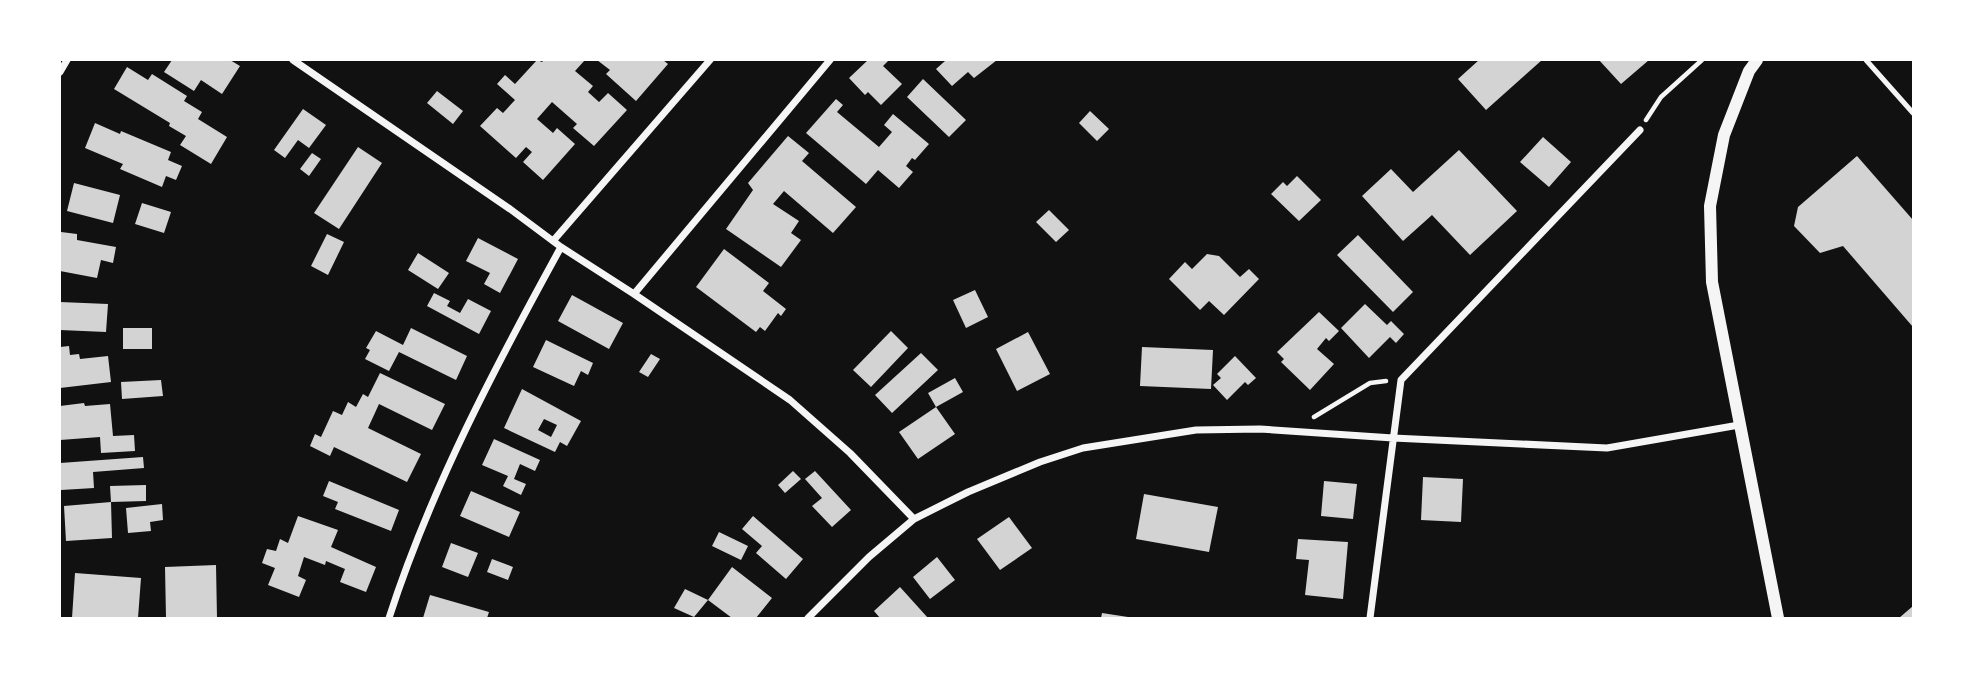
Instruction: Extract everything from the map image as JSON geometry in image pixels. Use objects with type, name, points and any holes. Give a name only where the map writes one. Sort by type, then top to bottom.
[{"type":"street","points":[[60,72],[67,60]]},
{"type":"street","points":[[293,60],[561,247],[790,400],[850,453],[914,519]]},
{"type":"street","points":[[553,241],[710,60]]},
{"type":"street","points":[[634,294],[830,60]]},
{"type":"street","points":[[1757,60],[1749,71],[1724,135],[1710,206],[1712,282],[1778,618]]},
{"type":"street","points":[[1370,618],[1401,380],[1640,130]]},
{"type":"street","points":[[389,618],[404,572],[449,462],[502,355],[561,247]]},
{"type":"street","points":[[808,618],[869,557],[914,519],[968,492],[1040,462],[1083,448],[1125,439],[1196,430],[1292,430],[1394,439],[1607,449],[1739,425]]},
{"type":"lane","points":[[1866,60],[1913,113]]},
{"type":"path","points":[[1640,130],[1661,97],[1702,60]]},
{"type":"path","points":[[1292,430],[1370,383],[1401,380]]},
{"type":"building","points":[[172,60],[230,60],[240,66],[222,94],[201,80],[194,91],[164,72]]},
{"type":"building","points":[[537,60],[585,60],[575,71],[593,86],[588,92],[599,102],[608,93],[627,110],[594,146],[573,128],[577,124],[552,102],[537,119],[553,133],[557,128],[575,144],[543,180],[523,162],[532,152],[526,147],[516,158],[480,126],[497,108],[503,113],[515,100],[497,84],[505,75],[515,84]]},
{"type":"building","points":[[597,60],[663,60],[668,64],[636,101],[606,74],[610,70]]},
{"type":"building","points":[[868,60],[889,60],[883,66],[902,84],[881,105],[868,92],[865,95],[849,78]]},
{"type":"building","points":[[944,60],[997,60],[974,78],[968,72],[952,86],[936,69]]},
{"type":"building","points":[[1479,60],[1542,60],[1486,110],[1458,79]]},
{"type":"building","points":[[1599,60],[1649,60],[1621,84]]},
{"type":"building","points":[[127,67],[148,80],[152,74],[187,96],[184,101],[202,112],[198,119],[227,137],[211,164],[180,145],[186,136],[169,126],[170,123],[114,89]]},
{"type":"building","points":[[923,79],[966,120],[949,137],[907,97]]},
{"type":"building","points":[[437,91],[463,111],[453,124],[427,103]]},
{"type":"building","points":[[836,99],[843,105],[837,112],[879,147],[892,132],[884,125],[893,114],[929,144],[906,166],[913,172],[899,188],[878,170],[866,184],[806,133]]},
{"type":"building","points":[[303,109],[326,125],[309,148],[298,140],[285,158],[274,150]]},
{"type":"building","points":[[1090,111],[1109,129],[1097,141],[1079,123]]},
{"type":"building","points":[[95,123],[171,152],[168,160],[182,166],[176,180],[166,176],[162,187],[120,169],[123,164],[85,148]]},
{"type":"building","points":[[788,136],[809,153],[802,161],[856,207],[833,233],[784,191],[773,204],[799,221],[791,233],[801,240],[781,267],[726,229],[753,190],[748,183]]},
{"type":"building","points":[[1543,137],[1571,162],[1549,187],[1520,162]]},
{"type":"building","points":[[358,147],[382,163],[339,229],[314,213]]},
{"type":"building","points":[[1459,150],[1517,211],[1470,255],[1432,215],[1403,241],[1362,196],[1391,169],[1413,192]]},
{"type":"building","points":[[312,153],[321,159],[309,176],[300,169]]},
{"type":"building","points":[[1857,156],[1913,220],[1913,327],[1843,246],[1820,253],[1794,226],[1798,207]]},
{"type":"building","points":[[1297,176],[1321,200],[1299,221],[1271,194],[1283,182],[1287,186]]},
{"type":"building","points":[[74,183],[120,195],[113,223],[67,211]]},
{"type":"building","points":[[142,203],[171,212],[164,233],[135,224]]},
{"type":"building","points":[[1049,210],[1069,230],[1056,242],[1036,222]]},
{"type":"building","points":[[61,232],[77,234],[77,240],[116,247],[113,263],[101,260],[97,278],[60,271]]},
{"type":"building","points":[[327,234],[344,242],[328,275],[311,266]]},
{"type":"building","points":[[1358,235],[1413,292],[1393,312],[1337,255]]},
{"type":"building","points":[[478,238],[518,259],[500,293],[484,284],[490,273],[466,261]]},
{"type":"building","points":[[724,249],[769,283],[763,291],[786,309],[781,316],[778,313],[765,331],[760,327],[756,332],[696,287]]},
{"type":"building","points":[[418,253],[449,273],[438,289],[408,270]]},
{"type":"building","points":[[1207,254],[1219,256],[1240,277],[1249,269],[1259,279],[1224,315],[1209,301],[1200,310],[1169,279],[1185,262],[1192,269]]},
{"type":"building","points":[[975,290],[988,317],[966,328],[953,300]]},
{"type":"building","points":[[434,293],[450,301],[447,306],[460,313],[468,299],[491,311],[479,334],[427,306]]},
{"type":"building","points":[[572,295],[623,323],[609,349],[558,321]]},
{"type":"building","points":[[60,302],[108,304],[106,332],[60,330]]},
{"type":"building","points":[[1365,304],[1387,325],[1391,321],[1404,334],[1396,343],[1390,337],[1369,358],[1341,328]]},
{"type":"building","points":[[1319,312],[1339,331],[1329,341],[1326,338],[1317,349],[1334,364],[1310,390],[1281,362],[1284,359],[1277,352]]},
{"type":"building","points":[[123,328],[152,328],[152,349],[123,349]]},
{"type":"building","points":[[411,328],[467,356],[456,380],[399,352],[389,371],[365,359],[370,350],[366,348],[376,331],[403,345]]},
{"type":"building","points":[[891,331],[908,348],[871,387],[853,370]]},
{"type":"building","points":[[1028,332],[1050,374],[1017,391],[996,349]]},
{"type":"building","points":[[546,340],[593,363],[588,375],[581,371],[574,386],[533,367]]},
{"type":"building","points":[[69,346],[70,355],[79,354],[80,359],[108,356],[111,382],[60,388],[60,347]]},
{"type":"building","points":[[1142,347],[1213,350],[1211,389],[1140,386]]},
{"type":"building","points":[[921,353],[938,370],[892,413],[875,395]]},
{"type":"building","points":[[651,354],[660,359],[648,377],[639,372]]},
{"type":"building","points":[[1235,356],[1256,378],[1248,385],[1245,382],[1227,400],[1213,385],[1221,378],[1217,374]]},
{"type":"building","points":[[380,373],[445,404],[432,430],[379,404],[368,428],[421,454],[407,482],[334,447],[330,456],[310,446],[315,434],[321,437],[333,411],[342,415],[348,402],[356,407],[363,394],[368,397]]},
{"type":"building","points":[[955,378],[963,392],[936,407],[928,393]]},
{"type":"building","points":[[161,380],[163,396],[122,399],[121,382]]},
{"type":"building","points":[[522,389],[581,421],[567,446],[560,442],[555,452],[504,428]],"holes":[[[544,419],[557,425],[551,437],[538,430]]]},
{"type":"building","points":[[84,403],[85,406],[110,404],[113,436],[134,435],[135,451],[101,453],[100,437],[60,440],[60,406]]},
{"type":"building","points":[[936,407],[955,434],[918,459],[899,432]]},
{"type":"building","points":[[494,439],[540,460],[535,471],[520,464],[514,479],[526,484],[521,495],[503,486],[508,476],[482,465]]},
{"type":"building","points":[[143,457],[144,468],[93,472],[94,488],[61,490],[60,463]]},
{"type":"building","points":[[793,471],[801,479],[785,493],[778,485]]},
{"type":"building","points":[[815,471],[851,510],[832,527],[812,506],[822,498],[805,479]]},
{"type":"building","points":[[1423,477],[1463,479],[1461,522],[1421,520]]},
{"type":"building","points":[[329,481],[399,510],[391,531],[335,509],[338,502],[323,496]]},
{"type":"building","points":[[1324,481],[1357,484],[1353,519],[1321,516]]},
{"type":"building","points":[[146,485],[146,501],[111,502],[110,486]]},
{"type":"building","points":[[471,491],[520,512],[509,537],[460,516]]},
{"type":"building","points":[[1144,494],[1218,507],[1209,552],[1136,539]]},
{"type":"building","points":[[111,502],[112,538],[66,541],[64,506]]},
{"type":"building","points":[[162,504],[163,520],[150,522],[151,531],[128,533],[126,508]]},
{"type":"building","points":[[298,516],[338,530],[331,547],[376,567],[366,592],[340,582],[345,569],[326,561],[325,565],[304,557],[298,576],[306,580],[299,597],[268,585],[275,568],[262,563],[267,549],[276,551],[280,539],[288,543]]},
{"type":"building","points":[[753,516],[803,559],[786,579],[756,553],[762,546],[742,529]]},
{"type":"building","points":[[1009,517],[1032,548],[1000,570],[977,539]]},
{"type":"building","points":[[719,532],[748,546],[741,560],[712,546]]},
{"type":"building","points":[[1298,539],[1348,542],[1343,599],[1305,595],[1309,560],[1296,559]]},
{"type":"building","points":[[451,543],[478,553],[468,577],[442,567]]},
{"type":"building","points":[[937,557],[955,580],[930,599],[913,577]]},
{"type":"building","points":[[492,559],[513,567],[508,580],[487,572]]},
{"type":"building","points":[[216,565],[217,618],[166,618],[165,567]]},
{"type":"building","points":[[732,567],[772,598],[756,618],[732,618],[708,600]]},
{"type":"building","points":[[75,573],[141,578],[138,618],[72,618]]},
{"type":"building","points":[[900,587],[928,618],[880,618],[874,611]]},
{"type":"building","points":[[685,589],[708,600],[694,617],[674,608]]},
{"type":"building","points":[[430,595],[489,612],[487,618],[423,618]]},
{"type":"building","points":[[1913,606],[1913,618],[1899,618]]},
{"type":"building","points":[[1102,613],[1128,617],[1128,618],[1101,618]]}]
